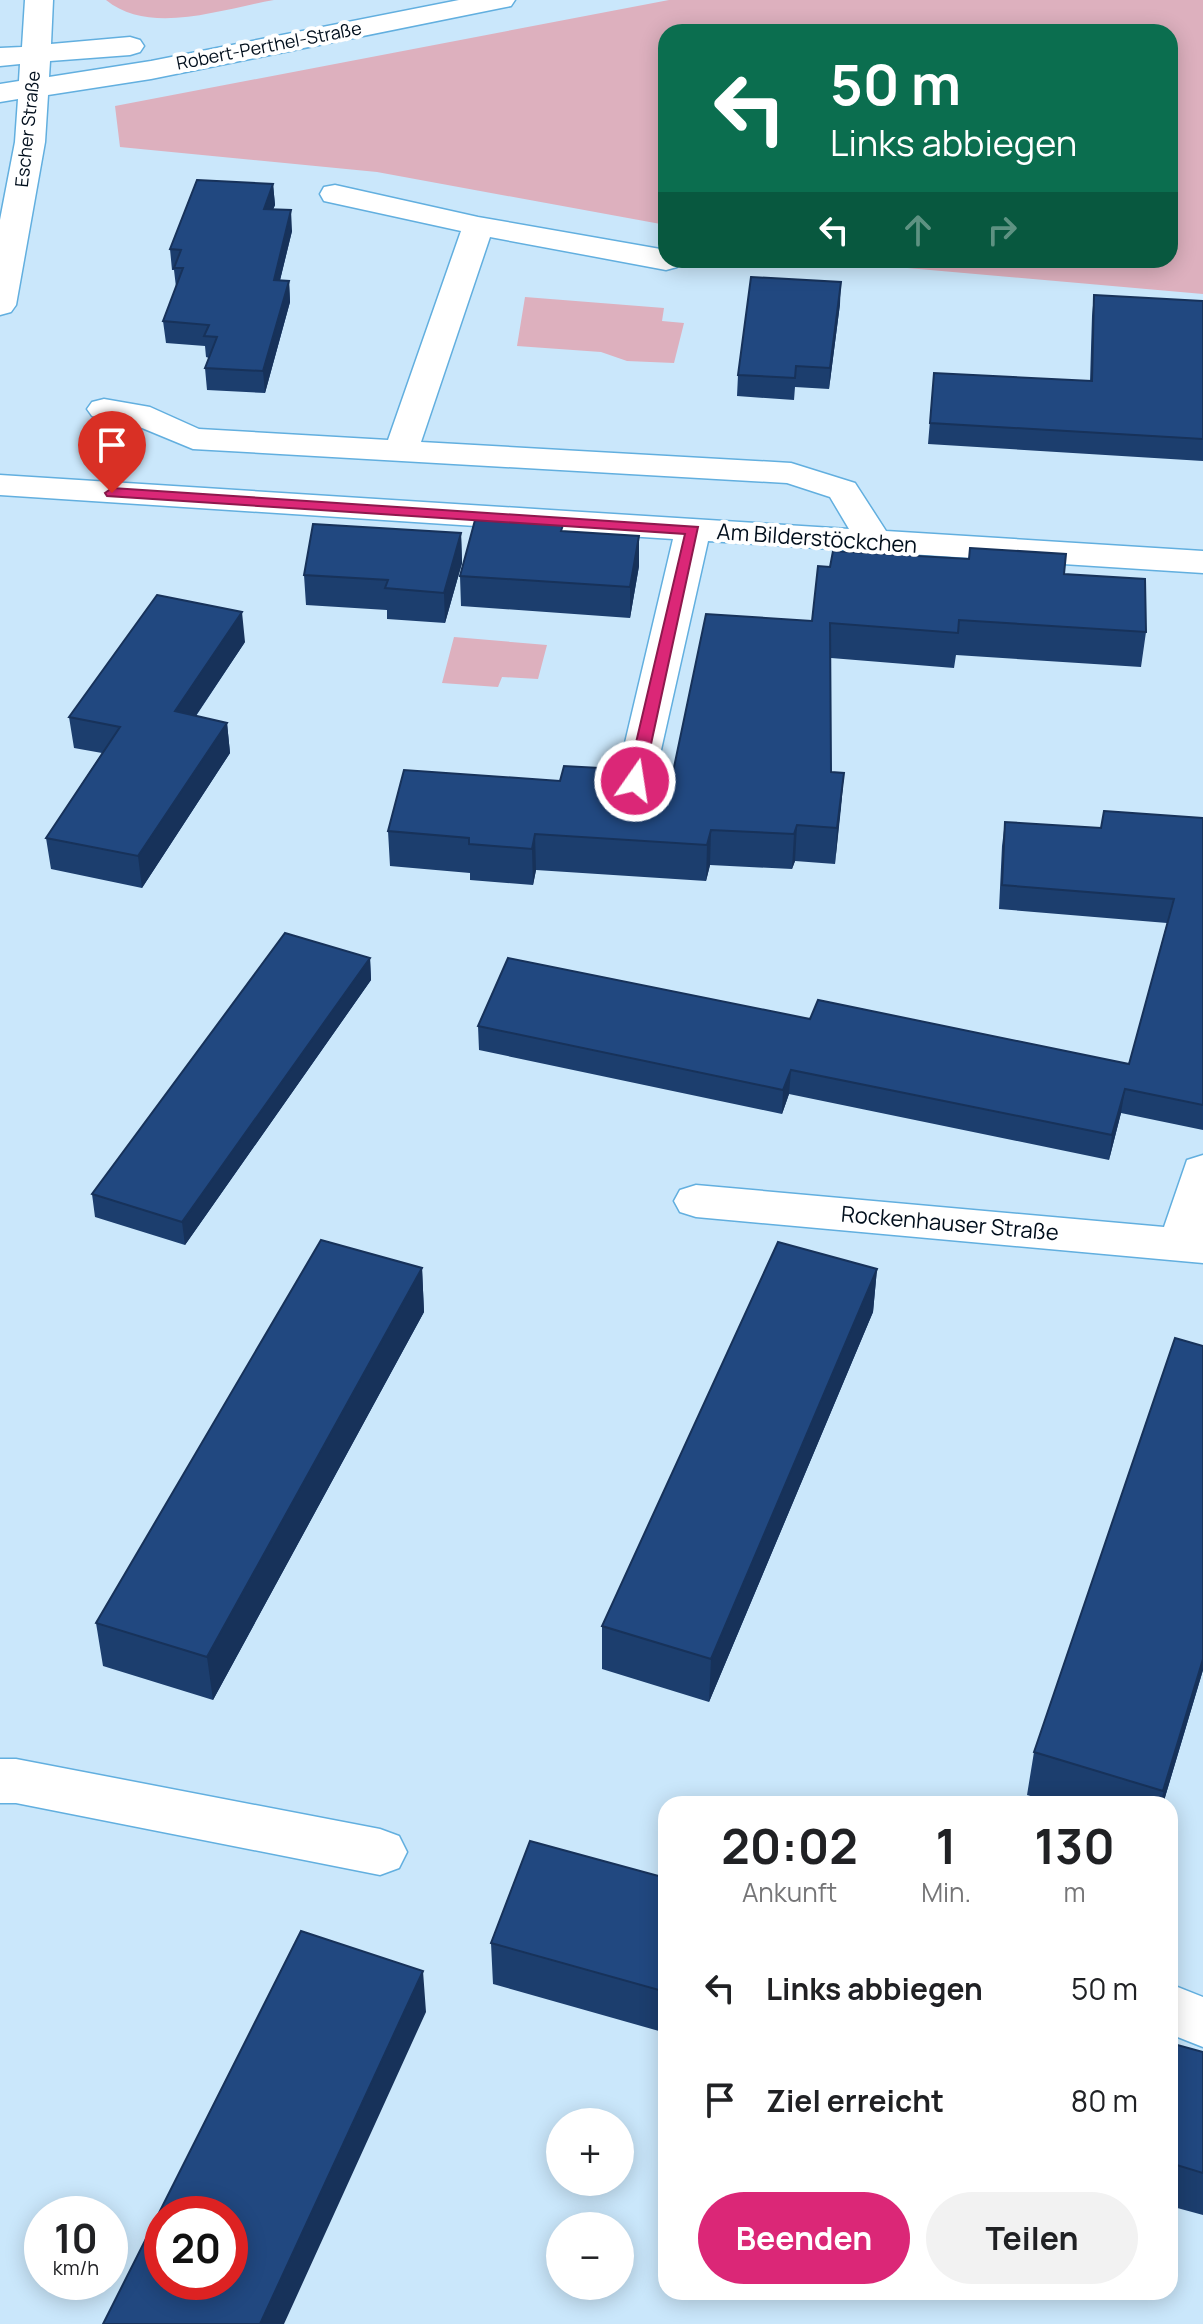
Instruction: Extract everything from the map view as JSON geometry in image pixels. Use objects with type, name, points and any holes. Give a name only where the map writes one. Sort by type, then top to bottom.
[{"type":"street","name":"Escher Straße","points":[[0,305],[4,259],[28,162],[36,87],[39,0]]},
{"type":"street","name":"Robert-Perthel-Straße","points":[[0,57],[137,45],[433,0]]},
{"type":"street","name":"Robert-Perthel-Straße","points":[[0,93],[153,69],[501,0]]},
{"type":"street","points":[[335,194],[478,226],[658,258]]},
{"type":"street","points":[[401,451],[478,226]]},
{"type":"street","points":[[104,409],[138,414],[193,439],[791,473],[843,490],[875,542]]},
{"type":"street","name":"Am Bilderstöckchen","points":[[0,485],[1203,562]]},
{"type":"street","points":[[635,781],[693,530]]},
{"type":"street","points":[[1192,1245],[1203,1171]]},
{"type":"street","name":"Rockenhauser Straße","points":[[696,1201],[1192,1245]]},
{"type":"street","points":[[0,1781],[16,1781],[380,1852]]},
{"type":"street","points":[[1178,2012],[1203,2022]]},
{"type":"shaded area","points":[[106,0],[274,0],[187,17],[165,18],[124,11]]},
{"type":"shaded area","points":[[669,0],[1203,0],[1203,294],[907,268],[1178,268],[1178,24],[658,24],[658,224],[377,172],[120,147],[115,106]]},
{"type":"shaded area","points":[[525,297],[664,308],[662,321],[684,323],[674,363],[627,361],[601,352],[517,346]]},
{"type":"shaded area","points":[[454,637],[547,645],[538,679],[502,677],[498,687],[442,683]]},
{"type":"building","points":[[197,180],[273,184],[264,209],[291,210],[274,280],[289,281],[263,371],[205,368],[217,337],[204,336],[209,325],[163,321],[183,268],[174,268],[181,250],[170,249]]},
{"type":"building","points":[[751,277],[841,282],[830,368],[796,366],[795,378],[738,375]]},
{"type":"building","points":[[1094,295],[1203,301],[1203,439],[930,423],[934,373],[1092,381]]},
{"type":"building","points":[[475,520],[563,525],[561,531],[639,536],[630,587],[460,576]]},
{"type":"building","points":[[313,524],[461,533],[444,593],[385,588],[388,580],[304,575]]},
{"type":"building","points":[[970,548],[1066,554],[1064,574],[1145,579],[1146,632],[959,620],[958,633],[830,623],[831,772],[844,773],[837,828],[797,825],[794,834],[711,830],[707,845],[535,834],[532,849],[469,844],[469,838],[388,831],[404,770],[560,781],[564,766],[673,772],[706,614],[812,621],[818,566],[830,567],[833,551],[969,559]]},
{"type":"building","points":[[157,595],[242,612],[175,711],[227,723],[138,856],[46,838],[120,727],[69,717]]},
{"type":"building","points":[[1104,811],[1203,818],[1203,1105],[1125,1089],[1112,1135],[791,1070],[783,1090],[478,1026],[508,958],[810,1019],[818,1000],[1129,1064],[1174,899],[1002,885],[1005,822],[1101,828]]},
{"type":"building","points":[[285,933],[370,958],[182,1222],[92,1194]]},
{"type":"building","points":[[321,1240],[422,1268],[207,1657],[96,1623]]},
{"type":"building","points":[[778,1242],[877,1269],[711,1659],[602,1626]]},
{"type":"building","points":[[1175,1338],[1203,1346],[1203,1659],[1163,1791],[1034,1752]]},
{"type":"building","points":[[530,1841],[658,1876],[658,1990],[491,1943]]},
{"type":"building","points":[[301,1931],[423,1971],[260,2324],[103,2324],[115,2300],[128,2300],[128,2274],[144,2243],[144,2300],[248,2300],[248,2196],[167,2196]]},
{"type":"building","points":[[1178,2045],[1203,2052],[1203,2173],[1178,2165]]},
{"type":"route","points":[[112,493],[693,530],[635,781]]}]
